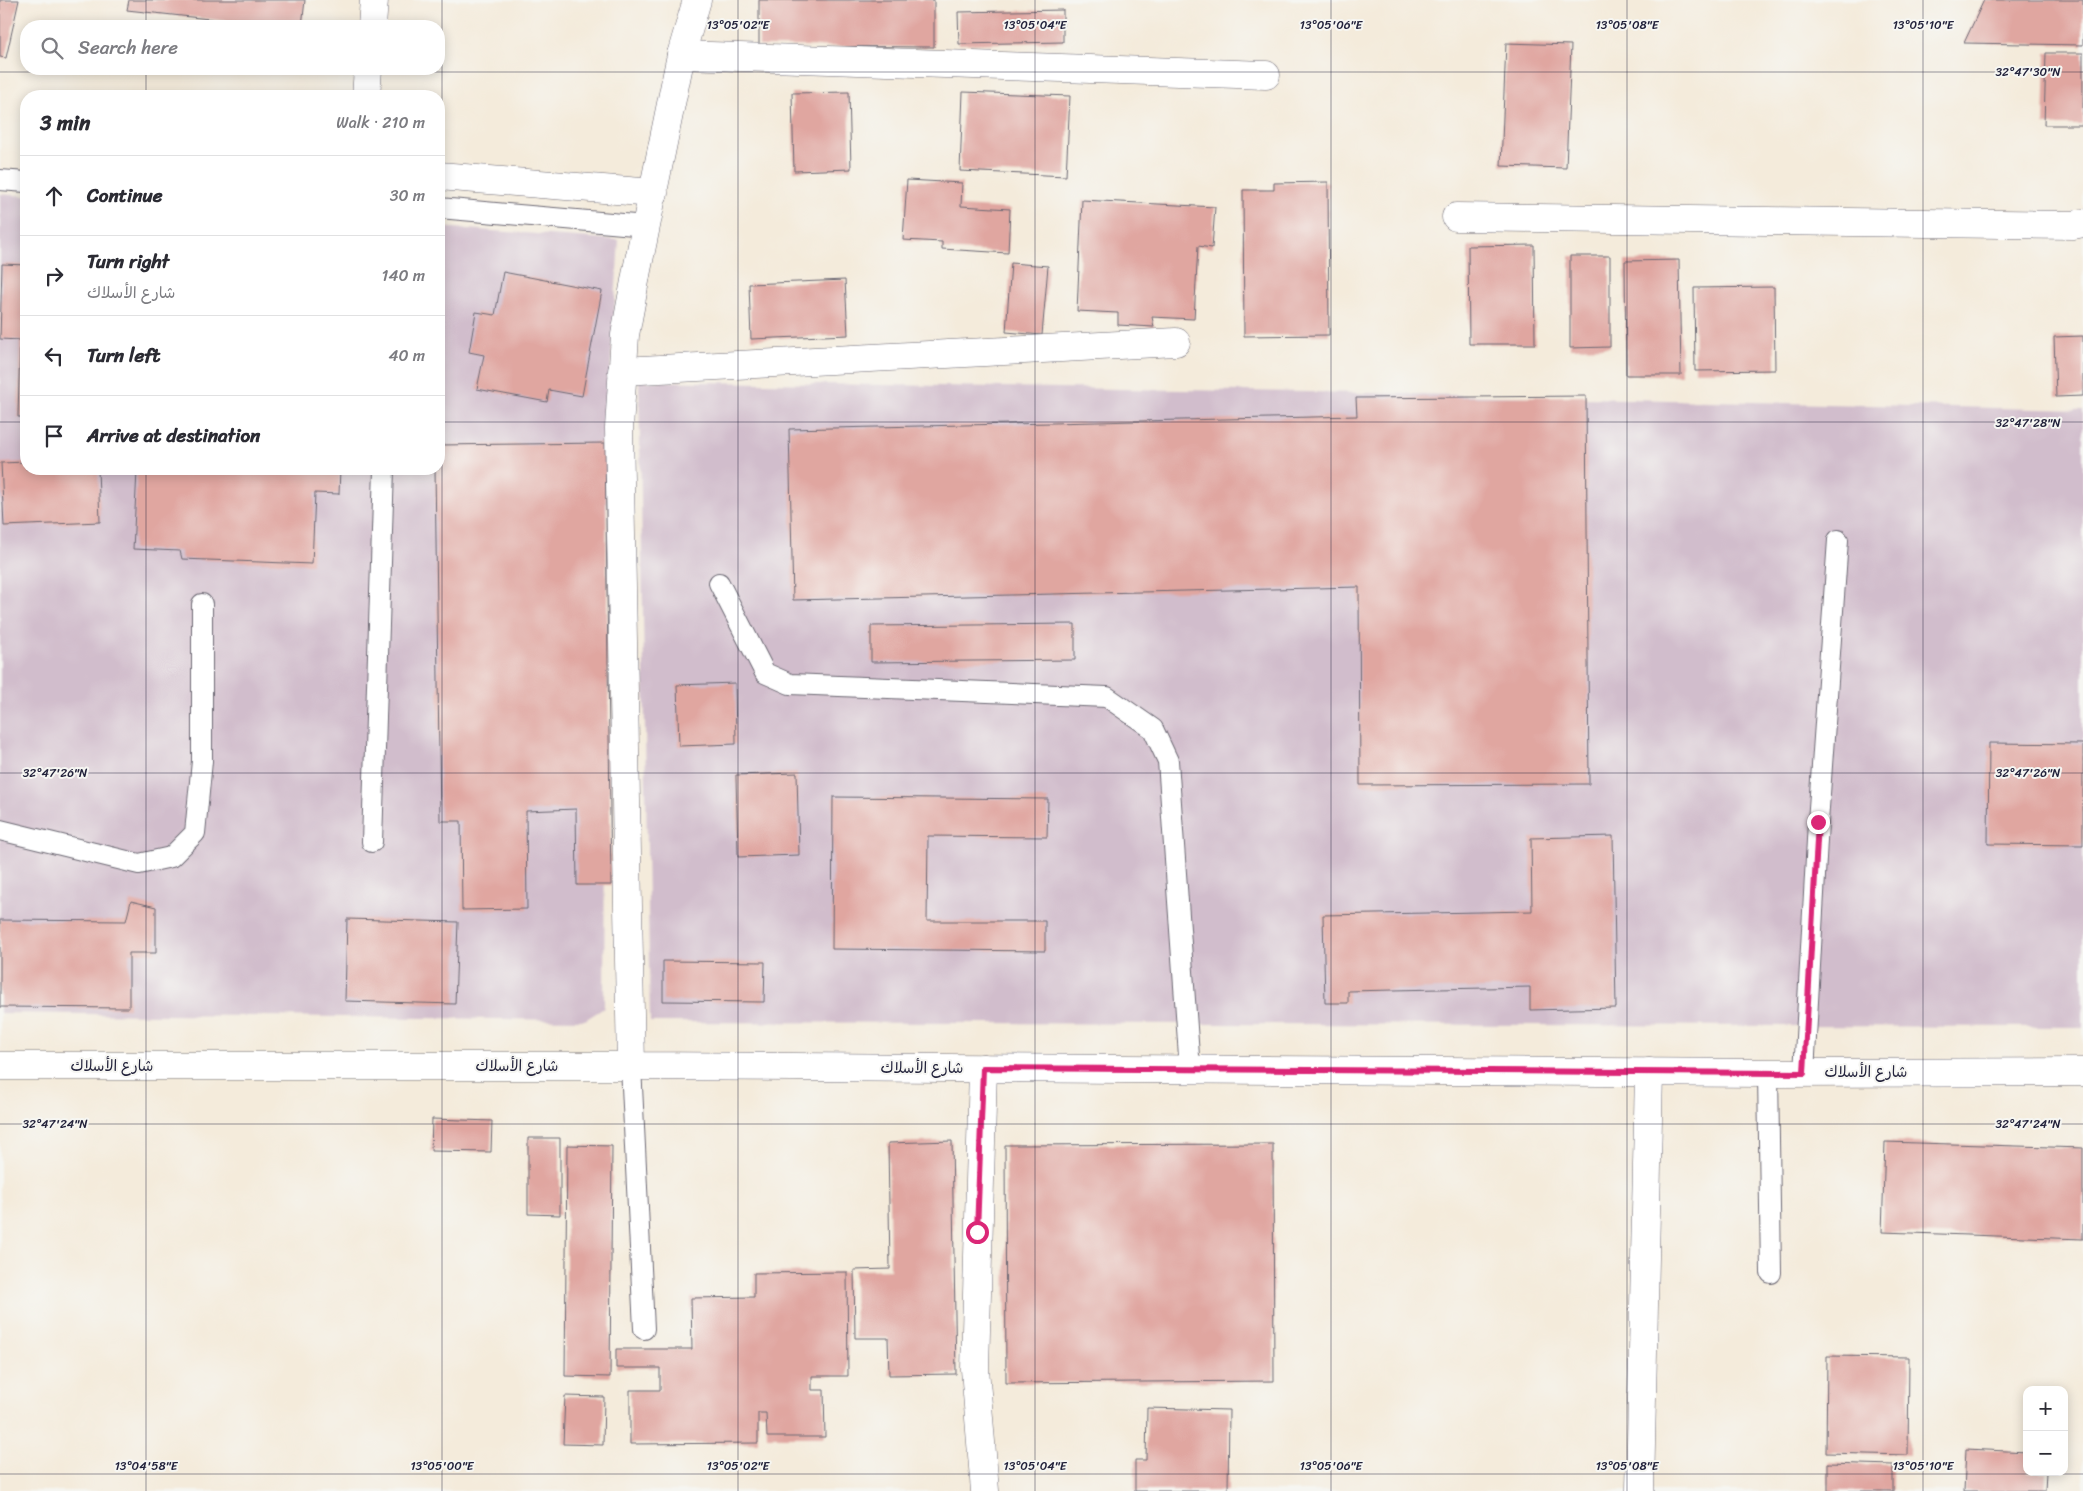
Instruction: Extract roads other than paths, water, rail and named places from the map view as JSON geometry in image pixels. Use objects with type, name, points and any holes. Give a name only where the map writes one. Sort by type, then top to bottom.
[{"type":"street","points":[[372,20],[374,0]]},
{"type":"street","points":[[631,1066],[619,428],[622,371],[625,335],[646,226],[681,54],[697,0]]},
{"type":"street","points":[[681,54],[1266,75]]},
{"type":"street","points":[[366,90],[368,75]]},
{"type":"street","points":[[445,176],[654,193]]},
{"type":"street","points":[[1456,217],[2053,225],[2083,223]]},
{"type":"street","points":[[622,371],[1176,342]]},
{"type":"street","name":"شارع الأسلاك","points":[[0,1066],[631,1066],[1768,1073],[2083,1072]]},
{"type":"street","points":[[983,1068],[975,1369],[985,1491]]},
{"type":"street","points":[[1640,1491],[1649,1072]]},
{"type":"lane","points":[[0,180],[20,182]]},
{"type":"lane","points":[[445,209],[646,226]]},
{"type":"lane","points":[[372,842],[384,475]]},
{"type":"lane","points":[[1804,1073],[1818,822],[1838,540]]},
{"type":"lane","points":[[719,584],[765,673],[790,684],[1107,697],[1153,729],[1168,762],[1190,1070]]},
{"type":"lane","points":[[0,830],[139,864],[171,857],[195,833],[202,762],[202,604]]},
{"type":"lane","points":[[631,1066],[644,1329]]},
{"type":"lane","points":[[1768,1073],[1771,1273]]}]
